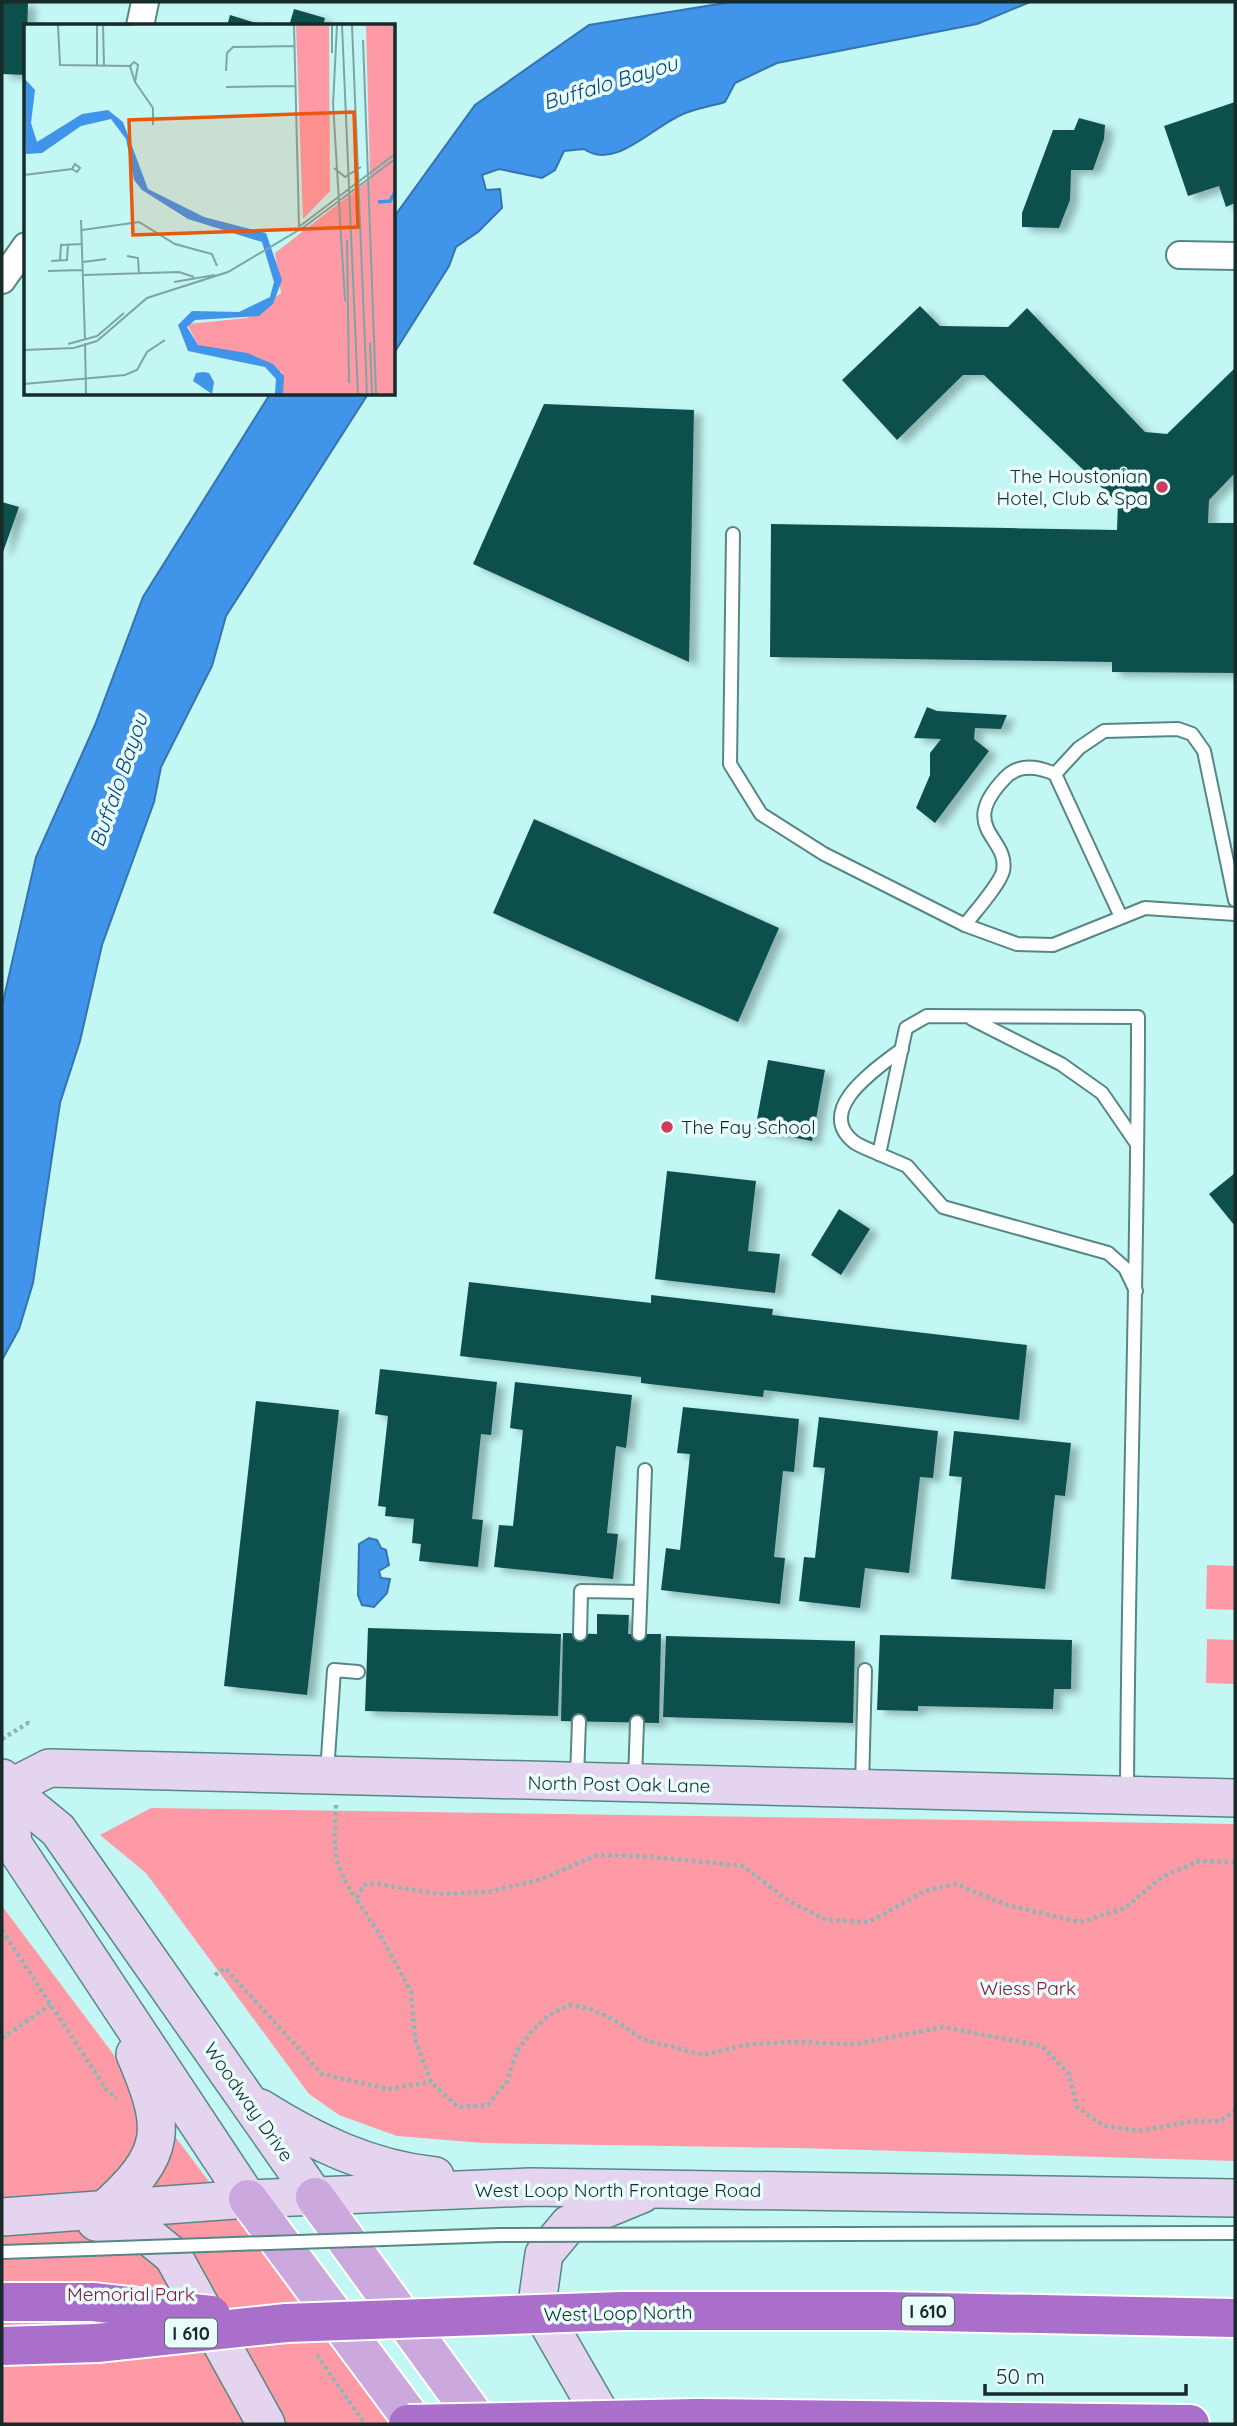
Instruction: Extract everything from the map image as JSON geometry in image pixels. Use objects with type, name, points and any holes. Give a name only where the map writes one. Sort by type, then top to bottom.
[{"type":"highway","points":[[2,2302],[93,2302],[286,2323]]},
{"type":"highway","name":"West Loop North","points":[[2,2347],[97,2343],[286,2323],[622,2311],[887,2311],[1235,2318]]},
{"type":"highway","points":[[408,2424],[696,2418],[1190,2424]]},
{"type":"main road","name":"North Post Oak Lane","points":[[4,1787],[49,1768],[1235,1798]]},
{"type":"main road","points":[[4,1787],[13,1844],[248,2199],[415,2424]]},
{"type":"main road","name":"Woodway Drive","points":[[4,1787],[58,1830],[315,2197],[480,2424]]},
{"type":"main road","points":[[103,1979],[158,2116],[158,2136],[148,2161],[129,2187],[104,2210]]},
{"type":"main road","points":[[247,2100],[309,2138],[404,2173],[530,2187]]},
{"type":"main road","name":"West Loop North Frontage Road","points":[[2,2217],[248,2199],[530,2187],[1235,2198]]},
{"type":"main road","points":[[606,2424],[537,2304],[544,2254],[569,2224],[659,2187]]},
{"type":"main road","points":[[52,2214],[141,2230],[173,2256],[266,2424]]},
{"type":"street","points":[[140,24],[145,2]]},
{"type":"street","points":[[2,280],[24,249]]},
{"type":"street","points":[[1180,255],[1235,256]]},
{"type":"lane","points":[[733,534],[730,764],[761,814],[824,854],[965,925],[1017,944],[1053,945],[1146,908],[1235,914]]},
{"type":"lane","points":[[1055,774],[1079,748],[1104,732],[1178,729],[1192,734],[1204,751],[1235,900]]},
{"type":"lane","points":[[965,925],[1003,872],[1002,856],[985,825],[984,811],[992,792],[1011,772],[1037,766],[1055,774],[1121,917]]},
{"type":"lane","points":[[879,1154],[906,1028],[927,1016],[1138,1017],[1136,1291],[1128,1559],[1127,1796]]},
{"type":"lane","points":[[969,1017],[1061,1064],[1102,1093],[1138,1145]]},
{"type":"lane","points":[[902,1049],[861,1082],[845,1100],[842,1123],[853,1141],[906,1166],[943,1207],[1108,1253],[1125,1268],[1136,1291]]},
{"type":"lane","points":[[639,1634],[645,1470]]},
{"type":"lane","points":[[580,1634],[581,1591],[640,1592]]},
{"type":"lane","points":[[332,1776],[334,1670],[358,1672]]},
{"type":"lane","points":[[862,1790],[865,1670]]},
{"type":"lane","points":[[577,1783],[579,1721]]},
{"type":"lane","points":[[635,1784],[637,1722]]},
{"type":"lane","points":[[2,2252],[500,2235],[1235,2233]]},
{"type":"path","points":[[2,1739],[28,1723],[29,1726]]},
{"type":"path","points":[[332,1776],[334,1858],[340,1873],[379,1933],[411,1992],[415,2039],[431,2082],[457,2107],[488,2105],[507,2081],[517,2050],[531,2032],[549,2015],[569,2005],[613,2019],[642,2039],[703,2055],[750,2044],[856,2044],[943,2027],[1042,2046],[1069,2074],[1077,2106],[1102,2125],[1138,2131],[1194,2121],[1221,2121],[1235,2110]]},
{"type":"path","points":[[356,1899],[364,1885],[378,1884],[438,1894],[489,1892],[542,1879],[597,1855],[743,1866],[789,1901],[827,1920],[869,1922],[925,1891],[956,1884],[1007,1906],[1080,1922],[1125,1908],[1162,1877],[1199,1861],[1235,1861]]},
{"type":"path","points":[[2,1930],[106,2089],[123,2105]]},
{"type":"path","points":[[215,1975],[225,1968],[322,2074],[388,2089],[431,2082]]},
{"type":"path","points":[[2,2038],[50,2005]]},
{"type":"green space","points":[[1207,1565],[1235,1566],[1235,1610],[1206,1609]]},
{"type":"green space","points":[[1207,1639],[1235,1640],[1235,1684],[1206,1683]]},
{"type":"green space","name":"Wiess Park","points":[[151,1808],[1235,1824],[1235,2161],[798,2148],[483,2143],[397,2136],[339,2115],[309,2094],[146,1873],[100,1835]]},
{"type":"green space","name":"Memorial Park","points":[[2,1906],[391,2424],[2,2424]]},
{"type":"water","name":"Buffalo Bayou","points":[[731,2],[1030,2],[977,24],[777,63],[735,83],[725,102],[682,114],[619,152],[607,155],[584,149],[564,151],[555,170],[542,178],[499,169],[482,175],[486,190],[500,189],[502,208],[478,232],[456,247],[449,266],[396,350],[396,214],[475,105],[589,25]]},
{"type":"water","name":"Buffalo Bayou","points":[[269,396],[367,396],[226,616],[212,666],[161,767],[154,802],[102,945],[80,1041],[60,1103],[33,1283],[19,1329],[2,1360],[2,1006],[36,857],[95,725],[143,597]]},
{"type":"water","points":[[369,1538],[377,1540],[381,1548],[386,1550],[389,1565],[379,1571],[381,1578],[390,1579],[387,1593],[374,1607],[362,1605],[358,1595],[359,1544]]},
{"type":"building","points":[[2,2],[28,2],[27,24],[24,24],[24,75],[2,74]]},
{"type":"building","points":[[294,9],[325,18],[324,24],[290,24]]},
{"type":"building","points":[[230,15],[259,24],[228,24]]},
{"type":"building","points":[[1235,102],[1235,203],[1226,207],[1219,186],[1188,196],[1164,126]]},
{"type":"building","points":[[1079,118],[1105,125],[1104,139],[1093,170],[1071,170],[1070,200],[1059,228],[1022,227],[1022,213],[1053,130],[1074,130]]},
{"type":"building","name":"The Houstonian Hotel, Club & Spa","points":[[920,306],[940,326],[1008,327],[1027,308],[1145,432],[1167,434],[1235,368],[1235,473],[1209,500],[1208,523],[1235,523],[1235,673],[1112,672],[1112,662],[770,657],[771,524],[1117,530],[1118,503],[984,375],[963,375],[897,440],[842,380]]},
{"type":"building","points":[[544,404],[694,410],[689,662],[473,564]]},
{"type":"building","points":[[2,502],[19,507],[2,555]]},
{"type":"building","points":[[927,707],[937,711],[1007,715],[1001,729],[975,728],[974,739],[989,751],[935,823],[916,808],[930,775],[930,753],[941,739],[914,738]]},
{"type":"building","points":[[534,819],[779,928],[738,1022],[493,913]]},
{"type":"building","points":[[768,1060],[825,1070],[812,1141],[755,1130]]},
{"type":"building","points":[[667,1171],[756,1181],[748,1251],[780,1254],[775,1293],[655,1279]]},
{"type":"building","points":[[1235,1173],[1235,1226],[1209,1194]]},
{"type":"building","points":[[839,1209],[870,1229],[841,1275],[811,1255]]},
{"type":"building","points":[[469,1282],[651,1303],[651,1295],[773,1309],[772,1315],[1027,1345],[1019,1420],[764,1390],[763,1397],[641,1383],[641,1377],[460,1356]]},
{"type":"building","points":[[380,1369],[497,1382],[491,1435],[481,1434],[472,1519],[483,1520],[478,1567],[419,1561],[421,1544],[412,1543],[414,1519],[385,1516],[386,1507],[378,1506],[388,1416],[375,1414]]},
{"type":"building","points":[[515,1382],[632,1395],[626,1448],[616,1446],[607,1533],[618,1534],[613,1579],[494,1567],[499,1525],[513,1526],[523,1430],[510,1428]]},
{"type":"building","points":[[256,1401],[339,1410],[307,1695],[224,1686]]},
{"type":"building","points":[[683,1407],[799,1419],[794,1472],[783,1471],[774,1557],[785,1558],[780,1604],[661,1590],[666,1548],[680,1550],[690,1454],[677,1453]]},
{"type":"building","points":[[819,1417],[938,1431],[933,1478],[920,1477],[909,1573],[865,1568],[860,1608],[799,1601],[804,1557],[815,1558],[825,1468],[813,1467]]},
{"type":"building","points":[[954,1431],[1071,1443],[1065,1496],[1055,1495],[1045,1589],[951,1579],[962,1477],[949,1476]]},
{"type":"building","points":[[597,1614],[629,1615],[628,1634],[661,1634],[659,1723],[561,1721],[563,1633],[597,1634]]},
{"type":"building","points":[[368,1628],[561,1634],[558,1716],[365,1711]]},
{"type":"building","points":[[880,1635],[1072,1640],[1071,1689],[1054,1689],[1053,1709],[918,1706],[918,1711],[877,1710]]},
{"type":"building","points":[[666,1636],[855,1641],[853,1723],[663,1717]]},
{"type":"place","name":"The Houstonian Hotel, Club & Spa","points":[[1162,487]]},
{"type":"place","name":"The Fay School","points":[[667,1127]]}]
